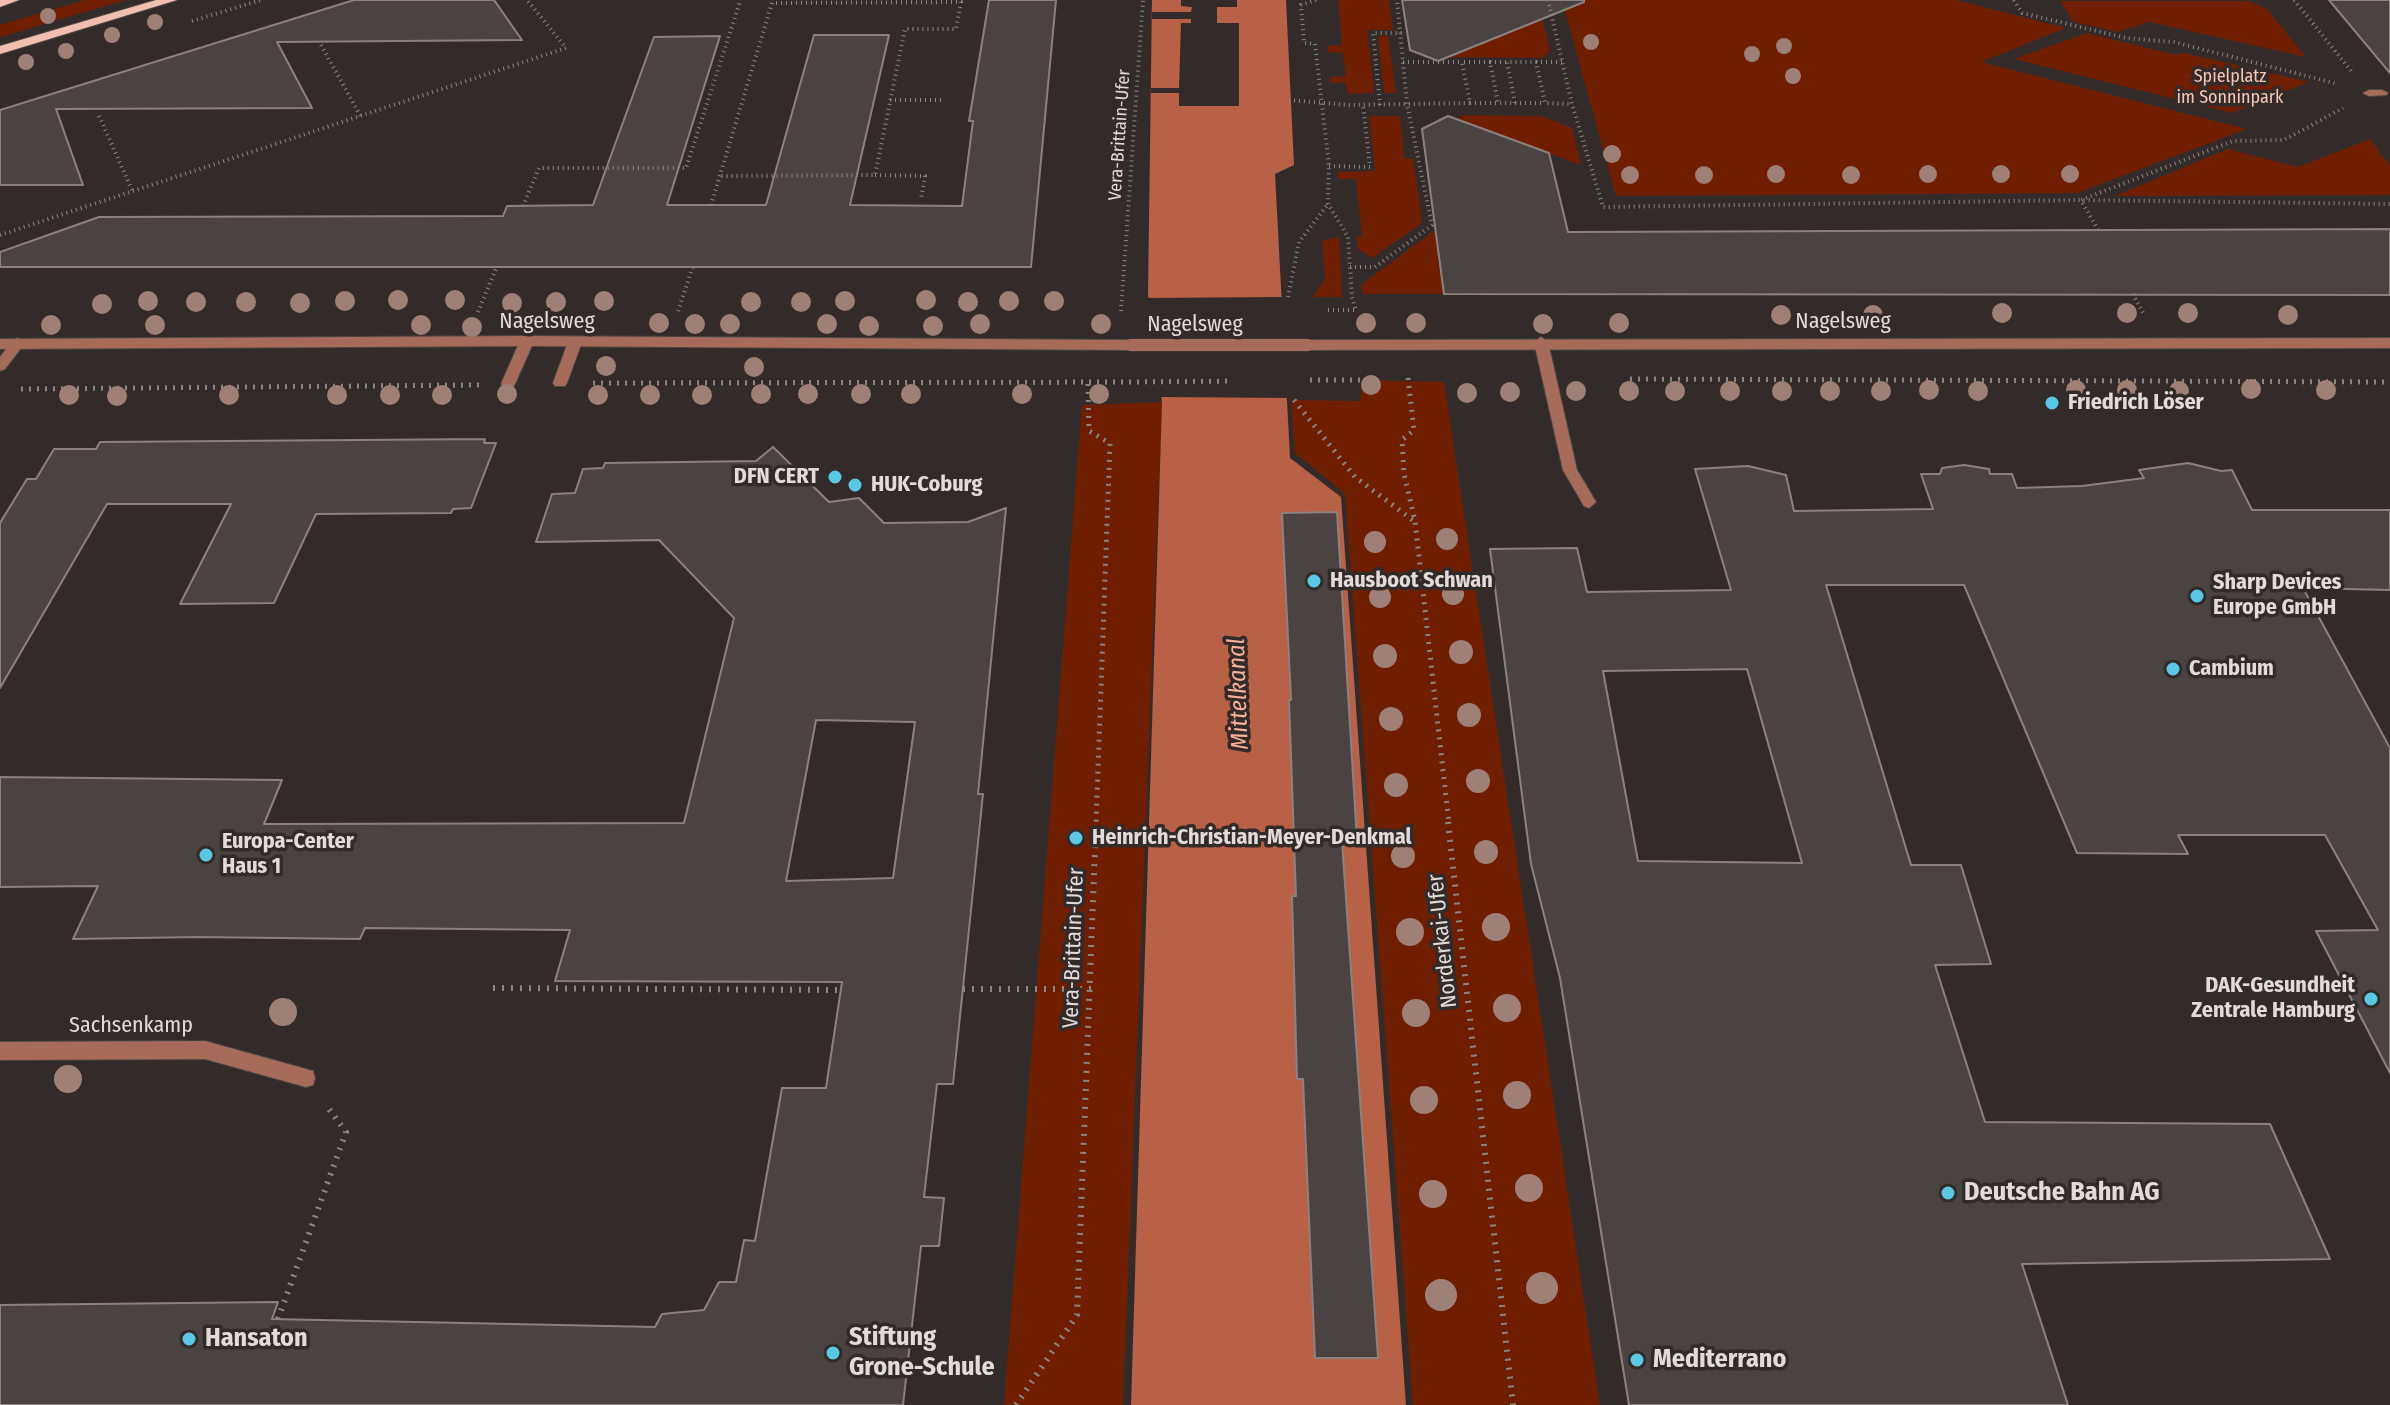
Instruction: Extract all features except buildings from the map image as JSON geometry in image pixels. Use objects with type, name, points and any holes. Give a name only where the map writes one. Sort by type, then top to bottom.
[{"type":"main road","points":[[0,3],[12,0]]},
{"type":"main road","points":[[0,50],[170,0]]},
{"type":"street","name":"Nagelsweg","points":[[0,344],[527,341],[1130,345],[2390,343]]},
{"type":"street","points":[[508,384],[527,341]]},
{"type":"street","points":[[560,383],[575,342]]},
{"type":"street","points":[[1541,342],[1570,470],[1589,502]]},
{"type":"street","points":[[0,366],[18,343]]},
{"type":"street","name":"Sachsenkamp","points":[[0,1051],[205,1050],[306,1078]]},
{"type":"path","points":[[0,235],[566,48],[527,0]]},
{"type":"path","name":"Vera-Brittain-Ufer","points":[[1121,311],[1143,0]]},
{"type":"path","points":[[1316,0],[1301,3],[1304,43],[1315,44],[1329,166],[1328,204],[1348,237],[1356,310]]},
{"type":"path","points":[[1350,267],[1375,267],[1432,225],[1407,104],[1397,0]]},
{"type":"path","points":[[1548,0],[1572,104],[1603,207],[2081,200],[2390,204]]},
{"type":"path","points":[[2014,0],[2022,13],[2126,38],[2174,42],[2376,93]]},
{"type":"path","points":[[2294,0],[2376,93]]},
{"type":"path","points":[[523,206],[539,168],[686,168],[740,2]]},
{"type":"path","points":[[711,205],[772,3],[961,2],[956,29],[905,29],[875,175]]},
{"type":"path","points":[[1380,105],[1373,33],[1402,33]]},
{"type":"path","points":[[321,45],[361,117]]},
{"type":"path","points":[[1403,62],[1562,62]]},
{"type":"path","points":[[1462,62],[1470,103]]},
{"type":"path","points":[[1490,62],[1498,103]]},
{"type":"path","points":[[1507,62],[1515,103]]},
{"type":"path","points":[[1536,62],[1545,103]]},
{"type":"path","points":[[2081,200],[2233,141],[2284,140],[2376,93]]},
{"type":"path","points":[[890,100],[942,100]]},
{"type":"path","points":[[1289,100],[1363,105],[1572,104]]},
{"type":"path","points":[[1329,166],[1370,167],[1363,105]]},
{"type":"path","points":[[99,116],[132,190]]},
{"type":"path","points":[[720,176],[925,176],[921,199]]},
{"type":"path","points":[[2081,200],[2098,230]]},
{"type":"path","points":[[1288,297],[1299,242],[1328,204]]},
{"type":"path","points":[[478,313],[497,266]]},
{"type":"path","points":[[678,312],[693,266]]},
{"type":"path","name":"Norderkai-Ufer","points":[[1408,378],[1414,430],[1402,440],[1404,474],[1415,521],[1513,1405]]},
{"type":"path","points":[[1393,379],[1424,378]]},
{"type":"path","points":[[1309,380],[1379,379]]},
{"type":"path","points":[[1628,379],[2390,382]]},
{"type":"path","points":[[1129,382],[1234,381]]},
{"type":"path","name":"Vera-Brittain-Ufer","points":[[1016,1405],[1077,1315],[1110,443],[1089,431],[1088,384]]},
{"type":"path","points":[[1294,400],[1355,477],[1415,521]]},
{"type":"path","points":[[493,988],[841,990]]},
{"type":"path","points":[[963,989],[1091,989]]},
{"type":"path","points":[[278,1319],[346,1132],[306,1078]]},
{"type":"green space","points":[[85,0],[126,0],[0,37],[0,25]]},
{"type":"green space","points":[[1338,0],[1389,0],[1393,30],[1367,30],[1374,93],[1348,94],[1346,83],[1330,83],[1330,77],[1346,76],[1343,53],[1328,52],[1327,46],[1342,45]]},
{"type":"green space","points":[[1562,0],[1956,0],[2066,28],[1981,62],[2247,129],[2077,193],[1616,196]]},
{"type":"green space","points":[[2060,1],[2249,1],[2267,9],[2306,57],[2149,22],[2118,32],[2074,22]]},
{"type":"green space","points":[[1542,18],[1550,51],[1542,58],[1447,57]]},
{"type":"green space","name":"Spielplatz im Sonninpark","points":[[2087,33],[2309,82],[2232,113],[2014,59]]},
{"type":"green space","points":[[1378,36],[1388,36],[1396,93],[1384,93]]},
{"type":"green space","points":[[1462,115],[1541,116],[1572,128],[1581,165],[1457,119]]},
{"type":"green space","points":[[1369,116],[1400,116],[1404,158],[1413,159],[1422,223],[1372,258],[1358,249],[1357,237],[1362,236],[1356,179],[1338,179],[1338,172],[1375,171]]},
{"type":"green space","points":[[2370,139],[2390,166],[2390,195],[2115,196],[2228,149],[2298,167]]},
{"type":"green space","points":[[1435,230],[1444,294],[1363,294],[1361,285]]},
{"type":"green space","points":[[1339,237],[1342,297],[1313,297],[1325,279],[1322,241]]},
{"type":"green space","points":[[1364,380],[1444,382],[1600,1405],[1413,1405],[1345,494],[1295,453],[1291,400],[1360,401]]},
{"type":"green space","points":[[1162,402],[1123,1405],[1004,1405],[1082,405]]},
{"type":"water","name":"Mittelkanal","points":[[1152,0],[1286,0],[1294,165],[1275,174],[1290,458],[1341,497],[1406,1405],[1131,1405],[1162,402],[1148,295]]},
{"type":"pier","points":[[1181,0],[1237,0],[1237,7],[1217,7],[1217,23],[1239,23],[1239,106],[1179,106],[1179,93],[1151,93],[1151,88],[1179,88],[1181,23],[1191,23],[1191,19],[1152,19],[1152,12],[1191,12],[1192,7],[1181,6]]},
{"type":"pier","points":[[1284,297],[1291,398],[1158,397],[1144,298]]},
{"type":"place","name":"Friedrich Löser","points":[[2052,403]]},
{"type":"place","name":"DFN CERT","points":[[835,477]]},
{"type":"place","name":"HUK-Coburg","points":[[855,485]]},
{"type":"place","name":"Hausboot Schwan","points":[[1314,581]]},
{"type":"place","name":"Sharp Devices Europe GmbH","points":[[2197,596]]},
{"type":"place","name":"Cambium","points":[[2173,669]]},
{"type":"place","name":"Heinrich-Christian-Meyer-Denkmal","points":[[1076,838]]},
{"type":"place","name":"Europa-Center Haus 1","points":[[206,855]]},
{"type":"place","name":"DAK-Gesundheit Zentrale Hamburg","points":[[2371,999]]},
{"type":"place","name":"Deutsche Bahn AG","points":[[1948,1193]]},
{"type":"place","name":"Hansaton","points":[[189,1339]]},
{"type":"place","name":"Stiftung Grone-Schule","points":[[833,1353]]},
{"type":"place","name":"Mediterrano","points":[[1637,1360]]}]
